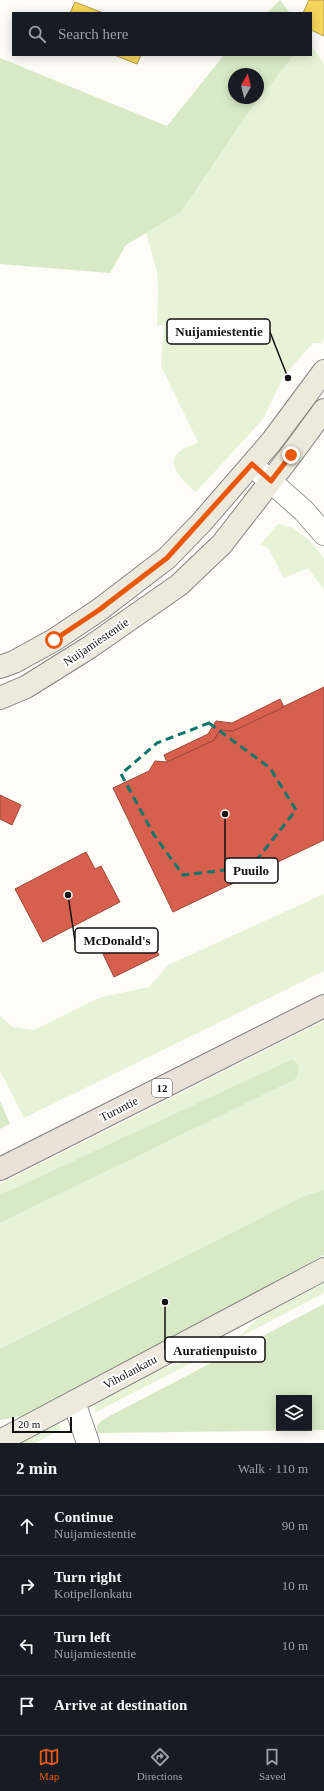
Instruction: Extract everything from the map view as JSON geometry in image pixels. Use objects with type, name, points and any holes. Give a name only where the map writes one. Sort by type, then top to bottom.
[{"type":"highway","name":"Turuntie","points":[[0,1169],[324,1006]]},
{"type":"main road","name":"Nuijamiestentie","points":[[0,667],[14,662],[54,640],[99,610],[167,558],[272,441],[324,371]]},
{"type":"main road","name":"Nuijamiestentie","points":[[0,698],[26,688],[90,647],[179,585],[222,544],[324,410]]},
{"type":"main road","name":"Viholankatu","points":[[0,1441],[324,1269]]},
{"type":"street","points":[[252,464],[304,511],[324,534]]},
{"type":"street","points":[[74,1402],[88,1443]]},
{"type":"highlighted area","points":[[209,723],[270,768],[296,810],[251,867],[183,875],[154,835],[121,774],[157,743]]},
{"type":"green space","points":[[280,0],[289,12],[268,12]]},
{"type":"green space","points":[[312,46],[324,64],[324,339],[321,343],[313,343],[284,376],[263,419],[196,492],[182,480],[175,469],[174,463],[178,453],[198,442],[161,366],[164,325],[157,325],[157,271],[146,233],[181,212],[246,116],[255,104],[264,104],[264,93],[293,56],[312,56]]},
{"type":"green space","points":[[223,56],[293,56],[264,93],[264,68],[228,68],[228,104],[255,104],[181,212],[126,245],[110,273],[0,264],[0,58],[167,126]]},
{"type":"green space","points":[[278,524],[293,528],[309,540],[324,558],[324,590],[308,568],[284,578],[268,548],[260,545]]},
{"type":"green space","points":[[324,894],[324,971],[24,1118],[0,1071],[0,1016],[13,1027],[34,1030],[102,997],[149,987],[168,965]]},
{"type":"green space","points":[[324,1021],[324,1190],[304,1196],[0,1349],[0,1223],[296,1079],[292,1059],[0,1195],[0,1184]]},
{"type":"green space","points":[[292,1059],[299,1066],[296,1079],[0,1223],[0,1195]]},
{"type":"green space","points":[[0,1101],[10,1124],[0,1129]]},
{"type":"green space","points":[[324,1190],[324,1255],[28,1415],[0,1420],[0,1349],[304,1196]]},
{"type":"green space","points":[[324,1283],[324,1293],[238,1338],[258,1318]]},
{"type":"green space","points":[[324,1304],[324,1430],[312,1430],[312,1395],[276,1395],[276,1431],[97,1433],[97,1426],[102,1420]]},
{"type":"green space","points":[[201,1358],[96,1412],[93,1404],[164,1368]]},
{"type":"green space","points":[[58,1423],[61,1429],[36,1443],[19,1443]]},
{"type":"building: Homes","points":[[309,0],[324,0],[324,36],[312,30],[312,12],[303,12]]},
{"type":"building: Homes","points":[[75,2],[100,12],[70,12]]},
{"type":"building: Homes","points":[[117,56],[141,56],[137,64]]},
{"type":"building: Shops","points":[[324,687],[324,840],[173,912],[113,788],[149,771],[155,761],[167,762],[214,740],[220,730],[233,731]]},
{"type":"building: Shops","points":[[280,699],[284,707],[233,731],[220,730],[214,740],[167,762],[164,755],[208,734],[216,721],[232,723]]},
{"type":"building: Shops","points":[[0,795],[21,805],[12,825],[0,819]]},
{"type":"building: Shops","points":[[86,852],[95,869],[101,866],[120,902],[43,942],[15,889]]},
{"type":"building: Shops","points":[[147,932],[159,955],[114,977],[103,954]]},
{"type":"place","name":"Nuijamiestentie","points":[[288,378]]},
{"type":"place","name":"Puuilo","points":[[225,814]]},
{"type":"place","name":"McDonald's","points":[[68,895]]},
{"type":"place","name":"Auratienpuisto","points":[[165,1302]]},
{"type":"route","points":[[54,640],[99,610],[167,558],[201,523],[252,464],[271,481],[291,455]]}]
